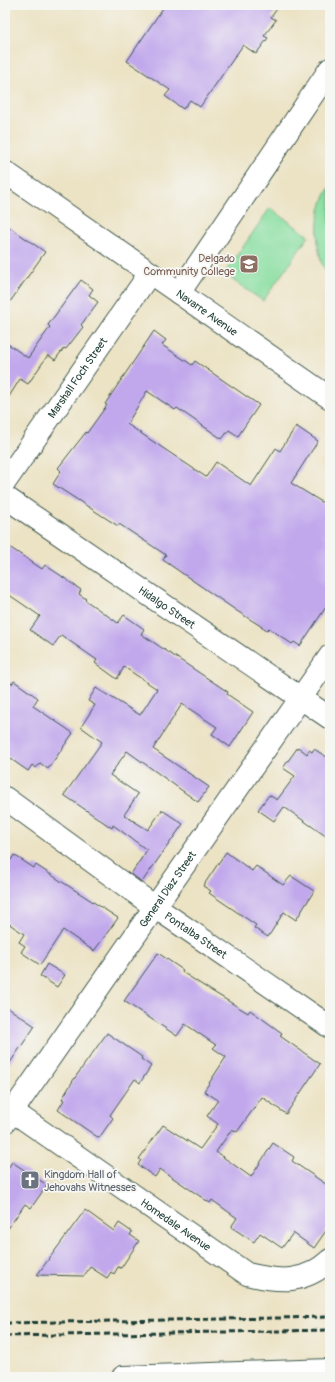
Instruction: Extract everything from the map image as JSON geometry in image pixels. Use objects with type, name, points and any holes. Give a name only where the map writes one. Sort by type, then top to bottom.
[{"type":"street","points":[[179,293],[330,69]]},
{"type":"street","name":"Navarre Avenue","points":[[5,172],[330,398]]},
{"type":"street","name":"Marshall Foch Street","points":[[5,482],[150,273]]},
{"type":"street","name":"Hidalgo Street","points":[[5,497],[330,718]]},
{"type":"street","name":"General Diaz Street","points":[[8,1113],[155,907],[330,656]]},
{"type":"street","name":"Pontalba Street","points":[[5,798],[155,907],[330,1027]]},
{"type":"street","name":"Homedale Avenue","points":[[8,1113],[247,1274],[272,1280],[286,1280],[310,1275],[330,1260]]},
{"type":"street","points":[[123,1377],[330,1370]]},
{"type":"green space","points":[[330,187],[330,277],[323,267],[319,252],[318,222],[319,213],[325,195]]},
{"type":"green space","points":[[270,208],[309,236],[263,301],[224,274]]},
{"type":"building","points":[[165,5],[280,5],[271,17],[276,20],[264,36],[268,38],[256,54],[243,45],[200,107],[190,100],[183,109],[165,96],[170,90],[127,61]]},
{"type":"building","points":[[5,224],[45,252],[5,309]]},
{"type":"building","points":[[81,280],[93,289],[89,295],[98,302],[81,325],[83,327],[66,349],[64,348],[55,360],[48,355],[28,384],[20,379],[5,403],[5,342],[28,358],[50,327],[48,325]]},
{"type":"building","points":[[154,331],[166,340],[162,345],[192,365],[195,361],[259,405],[238,436],[229,430],[222,439],[177,408],[175,410],[147,391],[127,424],[206,477],[216,462],[251,486],[276,448],[280,451],[296,426],[318,441],[291,483],[330,507],[330,601],[300,646],[294,642],[292,644],[269,628],[267,630],[237,611],[163,560],[166,555],[119,524],[118,526],[53,484],[61,471],[58,468],[86,432],[87,433],[107,405],[105,404]]},
{"type":"building","points":[[5,544],[42,569],[45,565],[60,575],[81,590],[79,594],[86,599],[85,600],[118,623],[124,615],[144,629],[141,634],[228,692],[227,694],[253,712],[230,747],[212,734],[217,727],[182,704],[153,749],[209,787],[198,802],[127,751],[110,775],[138,794],[124,815],[148,830],[162,810],[183,824],[142,882],[131,874],[147,850],[113,825],[112,828],[64,795],[102,742],[81,727],[95,705],[88,701],[96,688],[140,715],[157,689],[124,667],[117,679],[95,663],[97,660],[61,635],[53,646],[30,630],[40,616],[5,592]]},
{"type":"building","points":[[5,679],[12,684],[14,681],[38,698],[33,706],[73,733],[48,769],[40,763],[36,768],[32,765],[28,771],[5,755]]},
{"type":"building","points":[[298,747],[307,754],[309,750],[312,752],[314,749],[330,759],[330,839],[284,807],[274,821],[258,810],[269,795],[277,800],[295,776],[283,768]]},
{"type":"building","points":[[226,852],[252,871],[256,866],[283,885],[291,876],[314,891],[296,920],[284,912],[268,937],[254,928],[256,925],[209,893],[211,891],[203,886]]},
{"type":"building","points":[[14,855],[34,868],[36,865],[118,918],[94,951],[63,930],[40,965],[21,952],[25,946],[19,942],[24,934],[5,921],[5,856],[11,860]]},
{"type":"building","points":[[158,953],[183,970],[182,972],[210,990],[248,1013],[250,1010],[282,1033],[280,1036],[320,1064],[286,1114],[262,1097],[237,1132],[232,1129],[216,1152],[251,1177],[273,1143],[294,1157],[292,1161],[330,1187],[330,1225],[314,1248],[293,1233],[282,1248],[260,1233],[254,1242],[231,1227],[237,1218],[212,1200],[210,1203],[160,1169],[155,1177],[138,1165],[141,1160],[139,1159],[163,1125],[200,1149],[218,1124],[207,1116],[218,1100],[204,1091],[226,1057],[213,1048],[216,1045],[185,1024],[177,1036],[124,1001]]},
{"type":"building","points":[[47,964],[65,975],[57,987],[40,976]]},
{"type":"building","points":[[5,1006],[35,1026],[5,1070]]},
{"type":"building","points":[[107,1033],[142,1057],[141,1059],[151,1066],[140,1083],[135,1079],[110,1115],[113,1118],[99,1138],[58,1110],[64,1100],[62,1099],[74,1079]]},
{"type":"building","points":[[12,1162],[47,1185],[31,1208],[25,1204],[5,1233],[5,1173]]},
{"type":"building","points":[[85,1210],[114,1231],[119,1223],[132,1232],[130,1235],[139,1241],[121,1268],[118,1267],[114,1274],[111,1272],[107,1278],[90,1267],[84,1276],[37,1275]]},
{"type":"railway","points":[[5,1323],[330,1317]]},
{"type":"railway","points":[[5,1336],[330,1330]]},
{"type":"place","name":"Delgado Community College","points":[[249,264]]},
{"type":"place","name":"Kingdom Hall of Jehovahs Witnesses","points":[[30,1180]]}]
